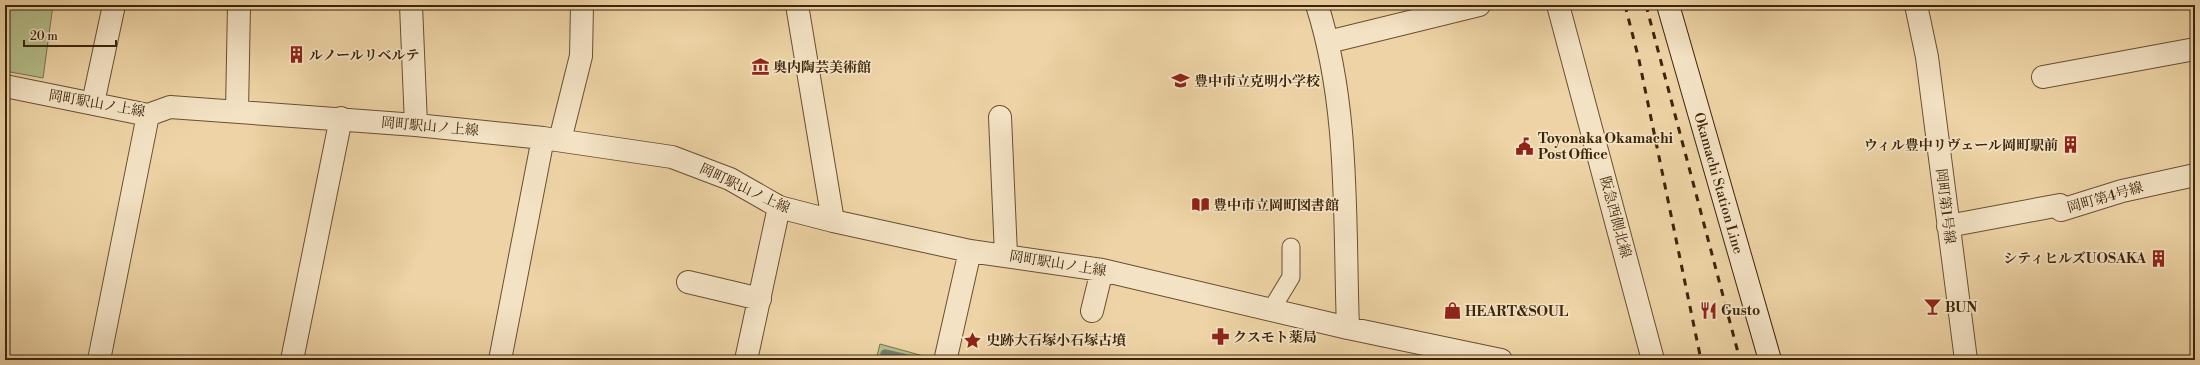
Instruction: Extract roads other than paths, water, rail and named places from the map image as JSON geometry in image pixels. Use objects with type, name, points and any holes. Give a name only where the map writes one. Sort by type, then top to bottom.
[{"type":"street","points":[[93,103],[114,5]]},
{"type":"street","points":[[237,111],[238,5]]},
{"type":"street","points":[[411,5],[416,125]]},
{"type":"street","points":[[500,360],[552,139],[581,56],[582,5]]},
{"type":"street","points":[[796,5],[833,221]]},
{"type":"street","points":[[1317,5],[1328,42],[1341,135],[1348,328]]},
{"type":"street","points":[[1328,42],[1452,8],[1479,5]]},
{"type":"street","name":"阪急西側北線","points":[[1558,5],[1653,360]]},
{"type":"street","name":"Okamachi Station Line","points":[[1668,5],[1770,360]]},
{"type":"street","name":"岡町第1号線","points":[[1916,5],[1927,58],[1966,360]]},
{"type":"street","points":[[2043,77],[2195,49]]},
{"type":"street","name":"岡町駅山ノ上線","points":[[5,86],[148,115],[170,107],[341,118],[552,139],[672,157],[730,179],[779,207],[833,221],[970,251],[1102,270],[1348,328],[1501,360]]},
{"type":"street","points":[[99,360],[148,115]]},
{"type":"street","points":[[1000,117],[1006,255]]},
{"type":"street","points":[[292,360],[341,118]]},
{"type":"street","name":"岡町第4号線","points":[[1948,226],[2060,205],[2061,210],[2122,191],[2195,175]]},
{"type":"street","points":[[746,360],[779,207]]},
{"type":"street","points":[[946,357],[970,251]]},
{"type":"street","points":[[1092,310],[1102,270]]},
{"type":"street","points":[[688,282],[760,299]]},
{"type":"lane","points":[[1271,310],[1291,277],[1291,246]]},
{"type":"waterway","points":[[883,360],[885,354],[912,360]]},
{"type":"railway","points":[[1625,5],[1639,60],[1701,360]]},
{"type":"railway","points":[[1646,5],[1740,360]]},
{"type":"place","name":"ルノールリベルテ","points":[[296,55]]},
{"type":"place","name":"奥内陶芸美術館","points":[[760,67]]},
{"type":"place","name":"豊中市立克明小学校","points":[[1181,81]]},
{"type":"place","name":"ウィル豊中リヴェール岡町駅前","points":[[2071,145]]},
{"type":"place","name":"Toyonaka Okamachi Post Office","points":[[1525,146]]},
{"type":"place","name":"豊中市立岡町図書館","points":[[1200,205]]},
{"type":"place","name":"シティヒルズUOSAKA","points":[[2159,258]]},
{"type":"place","name":"BUN","points":[[1932,307]]},
{"type":"place","name":"Gusto","points":[[1708,310]]},
{"type":"place","name":"HEART&SOUL","points":[[1452,311]]},
{"type":"place","name":"クスモト薬局","points":[[1220,337]]},
{"type":"place","name":"史跡大石塚小石塚古墳","points":[[973,340]]}]
